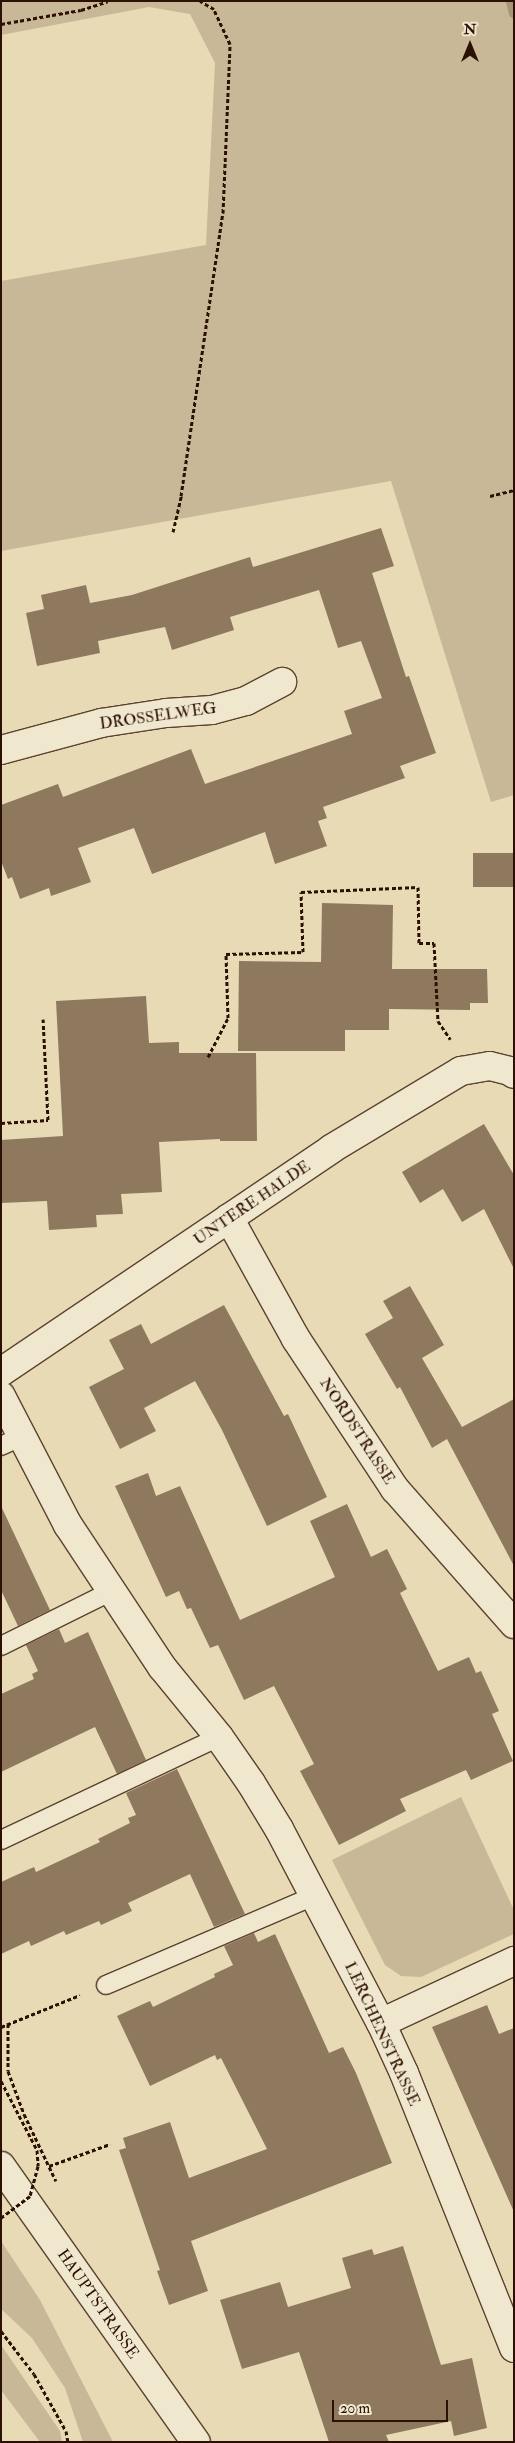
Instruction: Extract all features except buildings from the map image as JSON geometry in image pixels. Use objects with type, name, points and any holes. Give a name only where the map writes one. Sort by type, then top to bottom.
[{"type":"street","name":"DROSSELWEG","points":[[1,750],[101,723],[166,713],[212,710],[246,701],[282,682]]},
{"type":"street","name":"UNTERE HALDE","points":[[1,1372],[331,1149],[461,1071],[490,1066],[510,1071],[514,1074]]},
{"type":"street","name":"NORDSTRASSE","points":[[229,1218],[296,1339],[395,1489],[514,1624]]},
{"type":"street","name":"LERCHENSTRASSE","points":[[1,1396],[12,1441],[162,1667],[219,1737],[251,1783],[274,1821],[381,2023],[404,2073],[514,2348]]},
{"type":"street","points":[[381,2023],[514,1961]]},
{"type":"street","name":"HAUPTSTRASSE","points":[[1,2166],[196,2442]]},
{"type":"lane","points":[[1,1646],[112,1591]]},
{"type":"lane","points":[[1,1840],[219,1737]]},
{"type":"lane","points":[[106,1985],[314,1896]]},
{"type":"path","points":[[1,24],[81,10],[108,1]]},
{"type":"path","points":[[173,532],[181,496],[223,213],[230,44],[214,9],[200,1]]},
{"type":"path","points":[[490,496],[514,490]]},
{"type":"path","points":[[208,1057],[228,1018],[226,954],[303,952],[301,892],[418,887],[419,943],[434,943],[438,1021],[473,1069]]},
{"type":"path","points":[[1,1123],[48,1120],[43,1019]]},
{"type":"path","points":[[1,2027],[106,1985]]},
{"type":"path","points":[[8,2024],[8,2070],[24,2114]]},
{"type":"path","points":[[1,2081],[37,2150],[38,2166],[30,2196],[1,2218]]},
{"type":"path","points":[[49,2166],[110,2144]]},
{"type":"path","points":[[1,2330],[34,2374],[66,2431],[68,2442]]},
{"type":"shaded area","points":[[1,1],[514,1],[514,795],[491,802],[391,481],[1,551],[1,281],[206,245],[215,63],[190,14],[149,7],[1,35]]},
{"type":"shaded area","points":[[461,1797],[514,1910],[514,1934],[421,1977],[401,1976],[385,1965],[332,1860]]},
{"type":"shaded area","points":[[1,2241],[40,2300],[113,2442],[83,2442],[65,2388],[32,2338],[1,2309]]},
{"type":"shaded area","points":[[1,2345],[60,2431],[62,2442],[40,2442],[1,2390]]},
{"type":"waterway","points":[[511,1],[514,13]]}]
